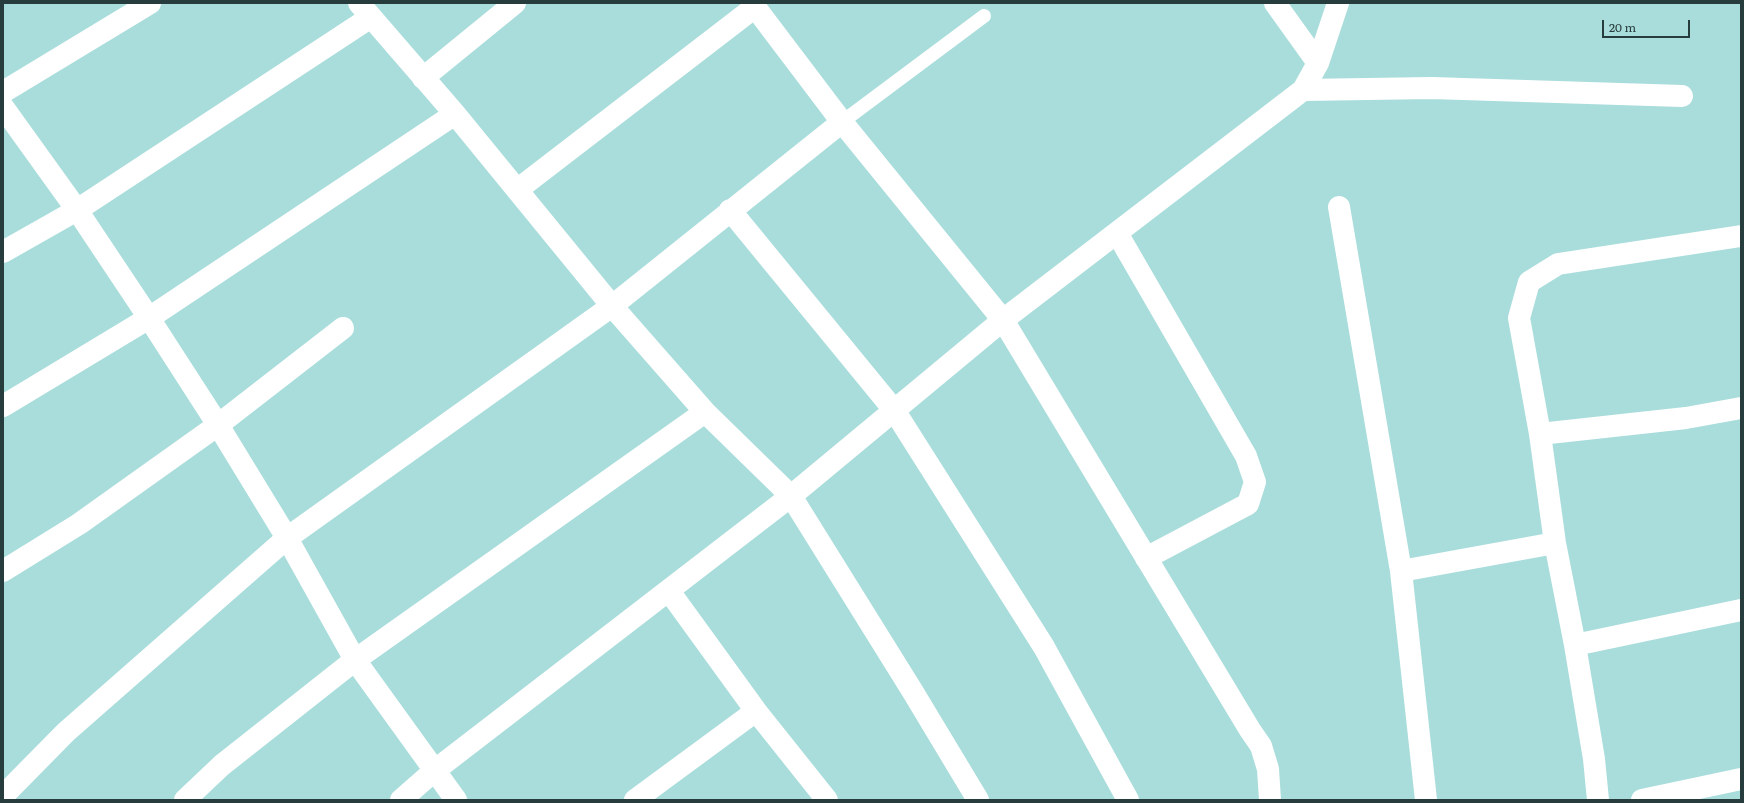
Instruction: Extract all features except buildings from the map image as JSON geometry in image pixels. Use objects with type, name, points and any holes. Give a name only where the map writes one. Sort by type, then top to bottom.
[{"type":"street","points":[[3,92],[150,3]]},
{"type":"street","points":[[423,78],[515,3]]},
{"type":"street","points":[[1275,3],[1318,63]]},
{"type":"street","points":[[401,800],[434,771],[791,496],[1003,320],[1303,90],[1318,63],[1338,3]]},
{"type":"street","points":[[517,190],[756,4],[842,122],[1003,320],[1146,558],[1262,746],[1268,769],[1270,800]]},
{"type":"street","points":[[3,252],[77,210],[365,10],[455,114],[612,306],[705,412],[791,496],[914,692],[978,800]]},
{"type":"street","points":[[1303,90],[1432,88],[1682,96]]},
{"type":"street","points":[[3,107],[77,210],[218,425],[287,538],[355,660],[456,800]]},
{"type":"street","points":[[3,406],[149,318],[455,114]]},
{"type":"street","points":[[3,796],[66,732],[287,538],[612,306],[730,210],[842,122]]},
{"type":"street","points":[[1339,207],[1400,572],[1426,800]]},
{"type":"street","points":[[730,210],[894,410],[1044,647],[1128,800]]},
{"type":"street","points":[[1117,233],[1246,456],[1255,482],[1248,504],[1146,558]]},
{"type":"street","points":[[1598,800],[1594,759],[1575,645],[1555,543],[1540,434],[1519,318],[1529,282],[1558,264],[1741,236]]},
{"type":"street","points":[[3,571],[79,524],[218,425],[344,328]]},
{"type":"street","points":[[1540,434],[1686,418],[1741,408]]},
{"type":"street","points":[[185,800],[222,765],[355,660],[705,412]]},
{"type":"street","points":[[1400,572],[1555,543]]},
{"type":"street","points":[[669,591],[756,711],[827,800]]},
{"type":"street","points":[[1575,645],[1741,610]]},
{"type":"street","points":[[635,800],[756,711]]},
{"type":"street","points":[[1642,800],[1741,779]]},
{"type":"lane","points":[[842,122],[984,16]]}]
